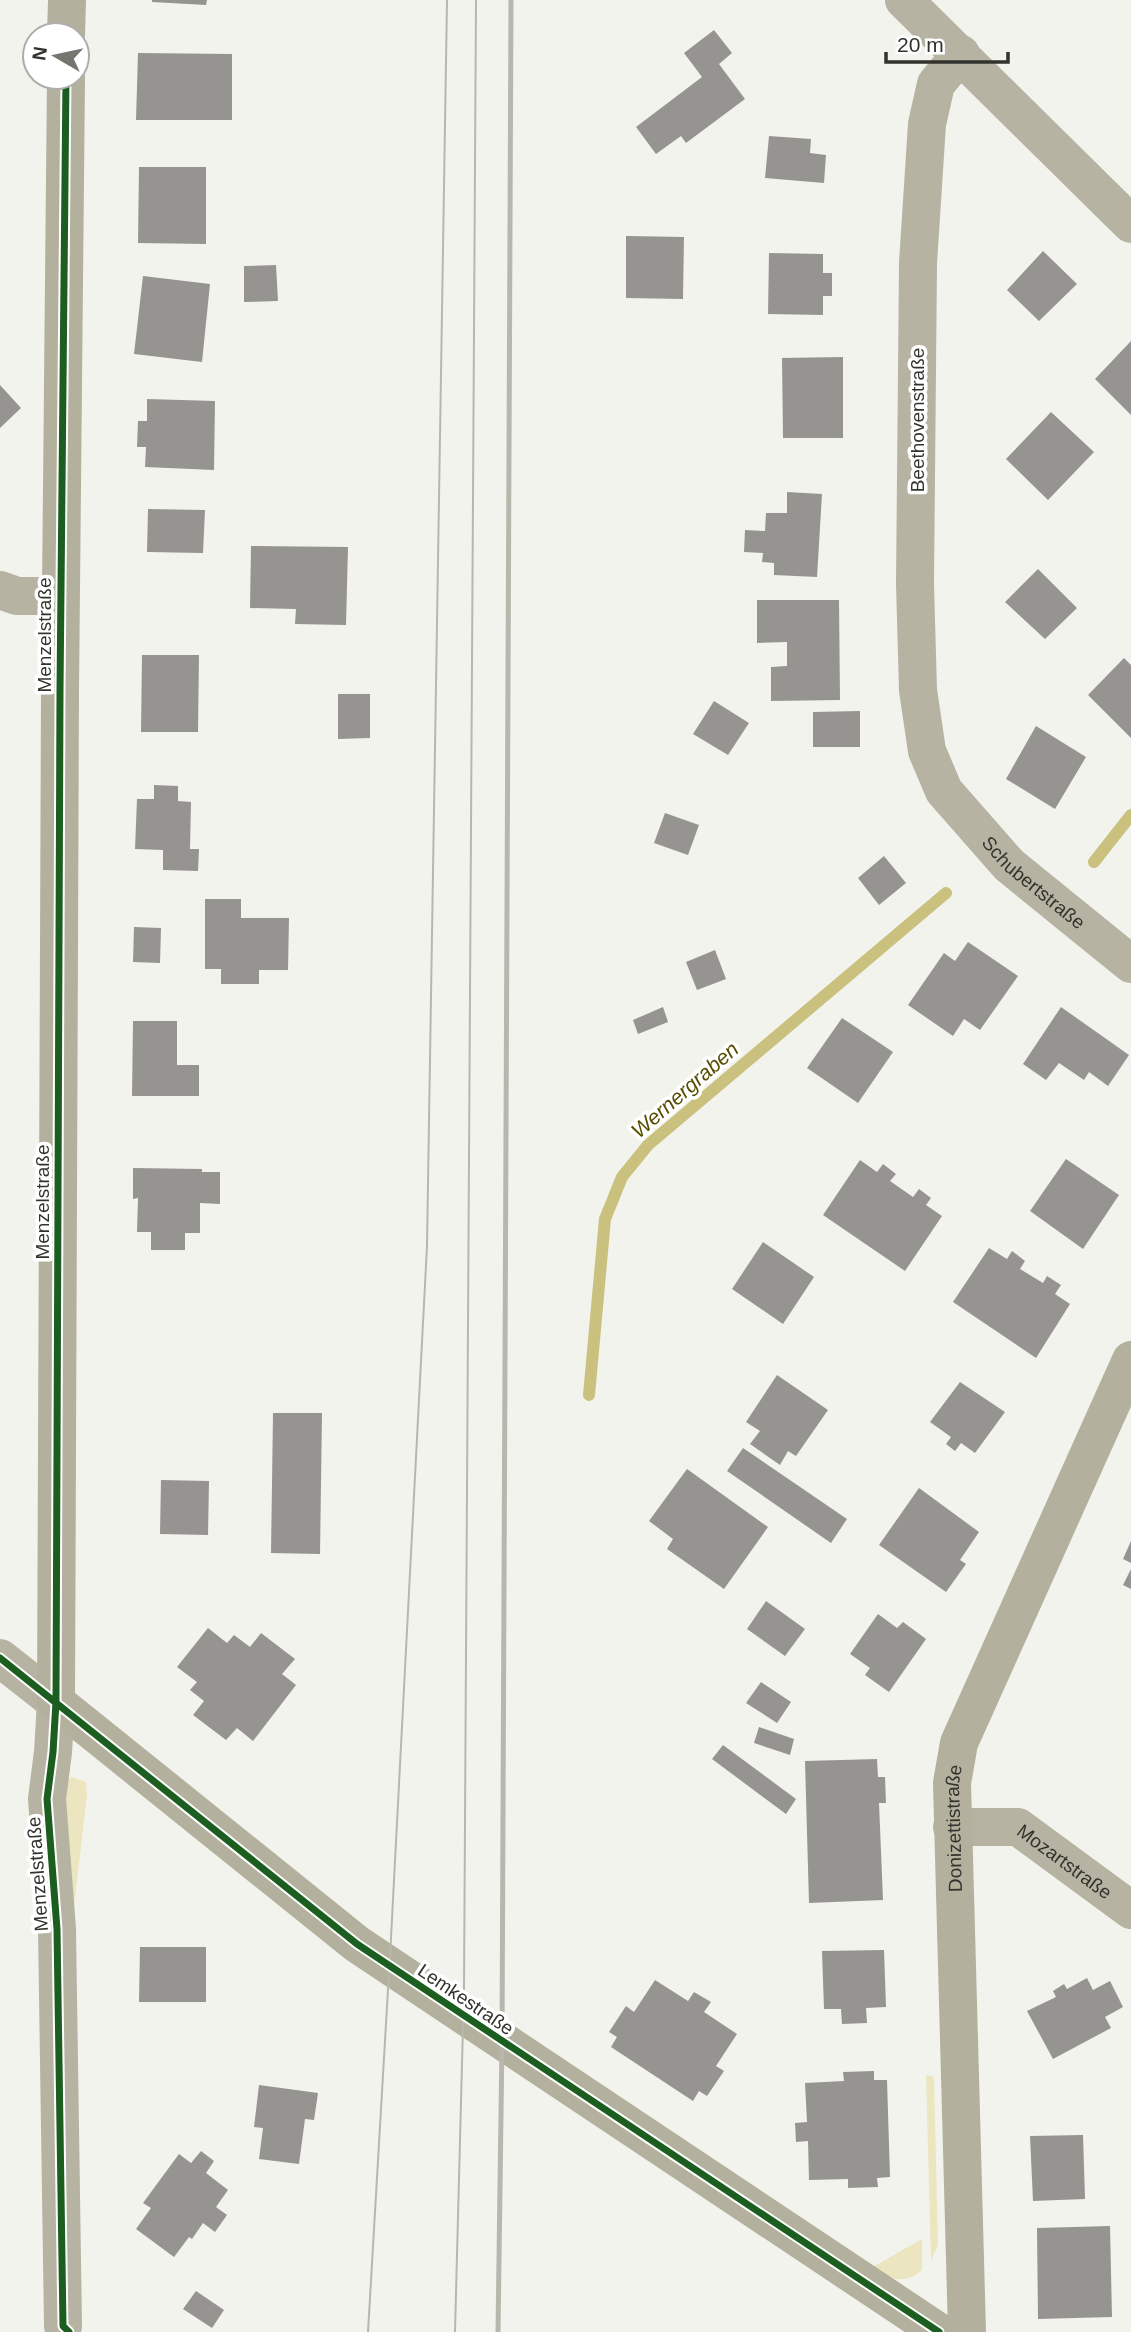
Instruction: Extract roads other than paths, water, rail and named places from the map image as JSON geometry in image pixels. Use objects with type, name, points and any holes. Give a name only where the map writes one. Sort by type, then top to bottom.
[{"type":"street","points":[[66,21],[67,0]]},
{"type":"street","points":[[904,0],[1131,224]]},
{"type":"street","name":"Beethovenstraße","points":[[944,791],[927,751],[918,690],[915,584],[918,263],[926,124],[936,84],[961,54]]},
{"type":"street","name":"Menzelstraße","points":[[62,2326],[57,1929],[47,1799],[56,1702],[60,596],[66,91]]},
{"type":"street","points":[[0,590],[17,596],[60,596]]},
{"type":"street","name":"Schubertstraße","points":[[944,791],[1009,865],[1131,964]]},
{"type":"street","name":"Donizettistraße","points":[[967,2332],[952,1783],[960,1743],[1131,1360]]},
{"type":"street","name":"Lemkestraße","points":[[0,1658],[357,1944],[939,2332]]},
{"type":"street","name":"Mozartstraße","points":[[952,1827],[1018,1828],[1131,1910]]},
{"type":"waterway","name":"Wernergraben","points":[[1094,862],[1131,815]]},
{"type":"waterway","name":"Wernergraben","points":[[589,1395],[605,1219],[622,1177],[648,1145],[946,893]]},
{"type":"tram line","points":[[368,2332],[427,1246],[447,0]]},
{"type":"tram line","points":[[455,2332],[464,1987],[476,0]]},
{"type":"railway","points":[[498,2332],[502,2042],[511,0]]}]
